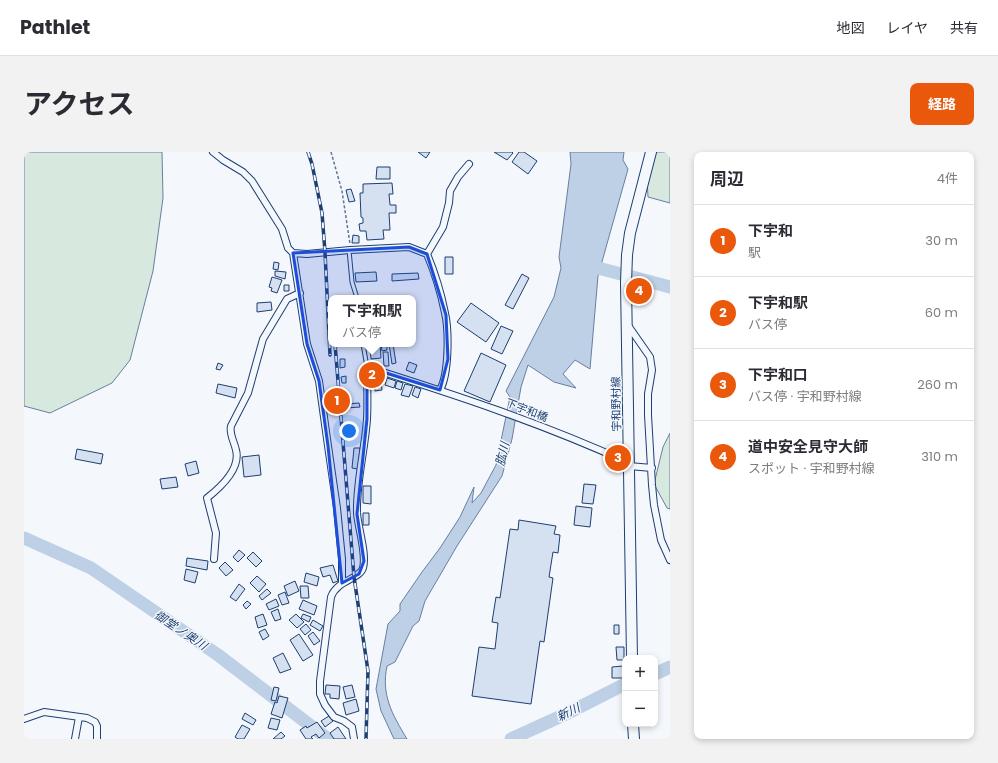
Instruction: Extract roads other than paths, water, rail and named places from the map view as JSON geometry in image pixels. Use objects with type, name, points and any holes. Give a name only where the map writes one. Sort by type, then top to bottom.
[{"type":"main road","name":"宇和野村線","points":[[632,655],[626,323],[627,255],[630,233],[651,152]]},
{"type":"main road","points":[[633,727],[634,739]]},
{"type":"street","points":[[213,152],[243,172],[252,181],[282,229],[288,248],[294,253],[306,254],[409,247],[427,254],[434,270],[446,315],[448,359],[443,385],[440,390]]},
{"type":"street","points":[[427,254],[443,227],[450,203],[450,191],[468,164]]},
{"type":"street","points":[[294,253],[307,344],[319,380],[337,508],[342,559],[342,583]]},
{"type":"street","points":[[214,559],[216,533],[207,498],[220,488],[236,465],[238,457],[230,430],[248,393],[263,339],[287,299],[300,293]]},
{"type":"street","points":[[626,323],[650,357],[652,370],[648,394],[648,415],[652,485],[655,512],[661,540],[670,560]]},
{"type":"street","points":[[354,739],[352,727],[344,721],[334,717],[325,705],[320,694],[320,681],[333,590],[342,583],[359,574],[364,565],[357,514],[367,419],[367,367]]},
{"type":"street","name":"下宇和橋","points":[[367,367],[480,403],[566,435],[629,464],[652,468]]},
{"type":"street","points":[[24,719],[44,712],[87,718],[95,722],[97,726],[97,739]]},
{"type":"street","points":[[75,739],[79,717]]},
{"type":"lane","points":[[350,250],[352,282],[356,295]]},
{"type":"lane","points":[[364,347],[367,367]]},
{"type":"water","name":"肱川","points":[[570,152],[624,152],[623,160],[628,169],[598,276],[590,369],[575,360],[563,374],[576,388],[554,382],[528,365],[521,387],[512,439],[502,476],[457,546],[425,601],[419,621],[413,626],[395,662],[387,666],[385,686],[389,704],[392,713],[407,739],[394,739],[381,711],[376,689],[388,624],[400,611],[400,604],[460,517],[474,487],[472,503],[481,493],[496,465],[510,397],[506,391],[554,297],[561,268],[559,257],[571,164]]},
{"type":"waterway","points":[[583,264],[670,287]]},
{"type":"waterway","name":"御堂ノ奥川","points":[[24,538],[91,568],[218,655],[328,739]]},
{"type":"waterway","name":"新川","points":[[658,673],[670,667]]},
{"type":"waterway","name":"新川","points":[[511,739],[568,713],[622,686]]},
{"type":"railway","points":[[308,152],[312,164],[322,213],[328,314]]},
{"type":"railway","points":[[330,347],[330,355]]},
{"type":"railway","points":[[335,347],[354,577],[368,671],[366,739]]},
{"type":"place","name":"道中安全見守大師","points":[[639,291]]},
{"type":"place","name":"下宇和駅","points":[[372,375]]},
{"type":"place","name":"下宇和","points":[[337,401]]},
{"type":"place","name":"下宇和口","points":[[618,458]]}]
